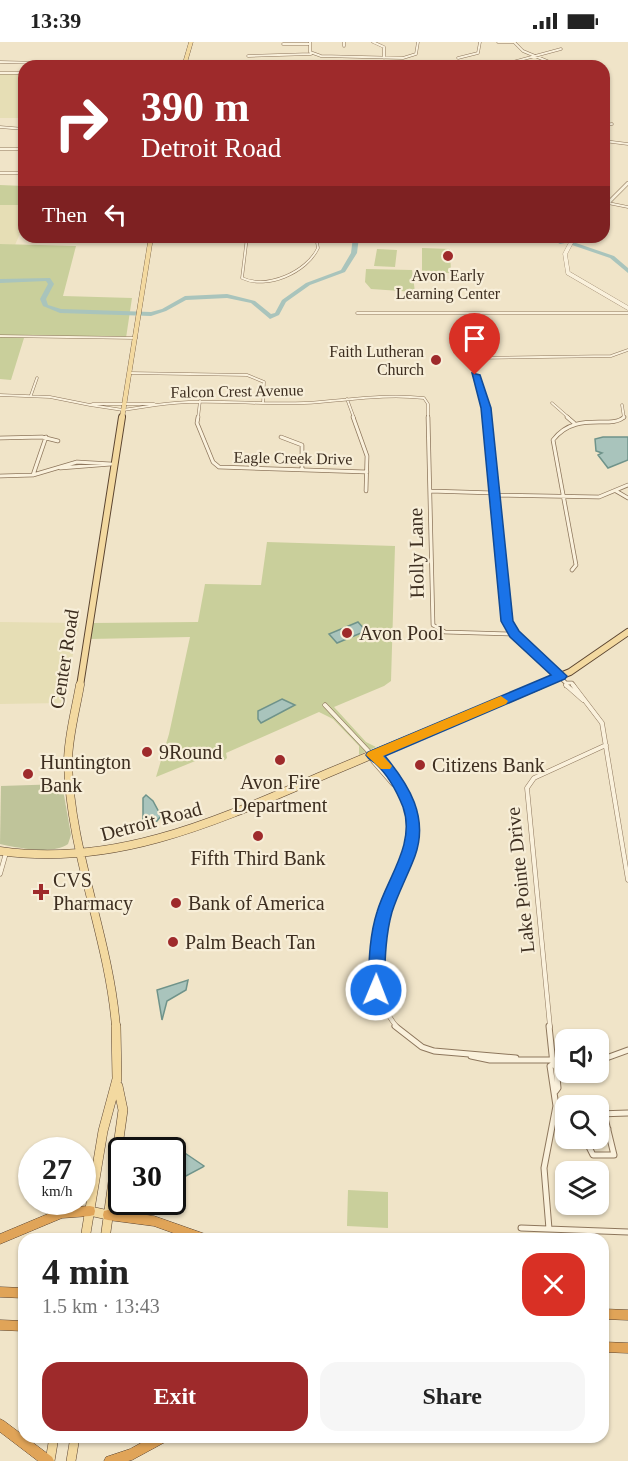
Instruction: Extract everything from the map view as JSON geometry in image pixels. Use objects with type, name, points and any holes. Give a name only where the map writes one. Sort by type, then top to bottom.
[{"type":"highway","points":[[0,1239],[57,1215]]},
{"type":"highway","points":[[108,1215],[154,1221],[187,1233]]},
{"type":"highway","points":[[0,1292],[18,1293]]},
{"type":"highway","points":[[609,1314],[628,1315]]},
{"type":"highway","points":[[0,1325],[18,1326]]},
{"type":"highway","points":[[609,1347],[628,1348]]},
{"type":"highway","points":[[0,1425],[18,1438]]},
{"type":"highway","points":[[24,1443],[49,1461]]},
{"type":"highway","points":[[110,1461],[132,1454],[152,1443]]},
{"type":"main road","points":[[186,60],[191,42]]},
{"type":"main road","name":"Center Road","points":[[119,1137],[123,1110],[118,1086],[116,1030],[110,985],[69,787],[68,759],[113,464],[141,313],[150,243]]},
{"type":"main road","name":"Detroit Road","points":[[3,851],[82,854],[136,846],[198,828],[374,757],[560,676],[584,664],[628,632]]},
{"type":"main road","name":"Center Road","points":[[96,1175],[103,1134],[118,1086]]},
{"type":"main road","points":[[96,1212],[108,1215]]},
{"type":"main road","name":"Center Road","points":[[86,1233],[89,1215]]},
{"type":"main road","name":"Center Road","points":[[106,1233],[108,1215]]},
{"type":"main road","points":[[49,1461],[53,1443]]},
{"type":"main road","points":[[71,1461],[74,1443]]},
{"type":"street","points":[[373,42],[384,47],[384,58]]},
{"type":"street","points":[[248,56],[312,54],[384,58],[415,56],[418,51],[418,42]]},
{"type":"street","points":[[458,58],[478,52],[480,42]]},
{"type":"street","points":[[498,42],[514,42],[521,50],[544,60]]},
{"type":"street","points":[[283,44],[309,43],[309,51],[312,54]]},
{"type":"street","points":[[517,60],[561,49]]},
{"type":"street","points":[[0,62],[18,62]]},
{"type":"street","points":[[0,73],[18,73]]},
{"type":"street","points":[[0,127],[18,128]]},
{"type":"street","points":[[610,142],[628,144]]},
{"type":"street","points":[[0,149],[18,149]]},
{"type":"street","points":[[0,173],[18,173]]},
{"type":"street","points":[[610,201],[628,183]]},
{"type":"street","points":[[610,203],[628,207]]},
{"type":"street","points":[[246,243],[243,279],[251,282],[266,281],[306,265],[314,257],[319,243]]},
{"type":"street","points":[[570,243],[565,252],[565,267],[568,273],[628,308]]},
{"type":"street","points":[[357,313],[628,313]]},
{"type":"street","points":[[0,336],[136,338]]},
{"type":"street","points":[[620,354],[628,350]]},
{"type":"street","points":[[628,356],[620,354],[485,356],[476,358],[473,363],[477,385],[486,408],[507,621],[514,634],[566,682],[572,683],[600,719],[628,880]]},
{"type":"street","points":[[130,373],[247,375],[264,382],[263,403]]},
{"type":"street","points":[[31,395],[37,378]]},
{"type":"street","name":"Falcon Crest Avenue","points":[[0,395],[31,395],[90,405],[125,406],[200,401],[303,404],[407,395],[424,398]]},
{"type":"street","name":"Holly Lane","points":[[424,398],[428,404],[434,625],[445,632],[514,634]]},
{"type":"street","points":[[347,399],[367,453],[366,491]]},
{"type":"street","name":"Eagle Creek Drive","points":[[200,401],[197,423],[215,466],[225,469],[367,472]]},
{"type":"street","points":[[552,404],[575,423]]},
{"type":"street","points":[[573,570],[576,565],[552,442],[560,431],[575,423],[621,420],[625,417],[622,405]]},
{"type":"street","points":[[33,475],[46,437]]},
{"type":"street","points":[[0,438],[46,437],[58,441]]},
{"type":"street","points":[[281,437],[302,445],[302,470]]},
{"type":"street","points":[[0,476],[33,475],[60,468],[113,464]]},
{"type":"street","points":[[430,491],[602,497],[628,484]]},
{"type":"street","points":[[616,491],[628,498]]},
{"type":"street","points":[[325,705],[374,757],[381,759],[409,803],[414,831],[408,854],[385,911],[375,970],[377,996],[389,1020],[410,1040],[437,1052],[470,1055],[483,1059],[516,1058],[553,1062]]},
{"type":"street","name":"Lake Pointe Drive","points":[[555,1095],[558,1088],[556,1067],[553,1062],[527,788],[534,778],[606,746]]},
{"type":"street","points":[[0,874],[3,851]]},
{"type":"street","points":[[609,1057],[628,1050]]},
{"type":"street","name":"Lake Pointe Drive","points":[[549,1229],[544,1168],[555,1111]]},
{"type":"street","points":[[609,1114],[628,1113]]},
{"type":"street","points":[[590,1149],[592,1155],[599,1158],[613,1156],[615,1152],[609,1132]]},
{"type":"street","points":[[521,1228],[628,1232]]},
{"type":"shaded area","points":[[0,74],[18,74],[18,118],[0,118]]},
{"type":"shaded area","points":[[0,205],[18,205],[18,238],[15,245],[0,244]]},
{"type":"shaded area","points":[[0,622],[80,623],[62,703],[0,704]]},
{"type":"green space","points":[[0,185],[18,186],[18,205],[0,205]]},
{"type":"green space","points":[[0,244],[76,246],[63,296],[132,298],[126,338],[24,338],[11,380],[0,379]]},
{"type":"green space","points":[[422,248],[450,249],[451,273],[422,273]]},
{"type":"green space","points":[[377,249],[397,250],[395,267],[374,266]]},
{"type":"green space","points":[[366,269],[412,270],[415,292],[371,289],[365,282]]},
{"type":"green space","points":[[267,542],[395,546],[391,681],[334,707],[366,742],[376,747],[359,755],[359,746],[333,719],[319,712],[226,753],[227,758],[222,761],[210,755],[156,777],[169,734],[190,637],[89,639],[92,623],[198,622],[205,584],[261,585]]},
{"type":"green space","points":[[62,784],[71,835],[68,844],[45,850],[0,844],[1,786]]},
{"type":"green space","points":[[348,1190],[388,1192],[388,1228],[347,1226]]},
{"type":"water","points":[[628,437],[628,460],[608,468],[598,455],[602,453],[596,451],[595,439]]},
{"type":"water","name":"Avon Pool","points":[[358,622],[366,631],[337,643],[329,634]]},
{"type":"water","points":[[282,699],[295,705],[261,723],[258,719],[258,711]]},
{"type":"water","points":[[146,795],[153,801],[161,816],[157,821],[143,824],[143,798]]},
{"type":"water","points":[[188,980],[186,990],[167,1001],[162,1020],[157,990]]},
{"type":"water","points":[[186,1154],[204,1166],[186,1176]]},
{"type":"waterway","points":[[0,281],[48,279],[51,284],[43,299],[46,306],[60,311],[151,314],[164,310],[185,298],[227,296],[253,302],[270,317],[277,314],[284,301],[308,284],[343,271],[354,253],[355,243]]},
{"type":"waterway","points":[[574,244],[612,257],[628,271]]},
{"type":"slow traffic","points":[[386,766],[373,755],[501,701]]},
{"type":"place","name":"Avon Early Learning Center","points":[[448,256]]},
{"type":"place","name":"Faith Lutheran Church","points":[[436,360]]},
{"type":"place","name":"Avon Pool","points":[[347,633]]},
{"type":"place","name":"9Round","points":[[147,752]]},
{"type":"place","name":"Avon Fire Department","points":[[280,760]]},
{"type":"place","name":"Citizens Bank","points":[[420,765]]},
{"type":"place","name":"Huntington Bank","points":[[28,774]]},
{"type":"place","name":"Fifth Third Bank","points":[[258,836]]},
{"type":"place","name":"CVS Pharmacy","points":[[41,892]]},
{"type":"place","name":"Bank of America","points":[[176,903]]},
{"type":"place","name":"Palm Beach Tan","points":[[173,942]]},
{"type":"route","points":[[376,990],[378,940],[385,911],[408,854],[414,831],[411,809],[398,783],[381,759],[373,755],[560,676],[514,634],[507,621],[486,408],[475,375]]}]
